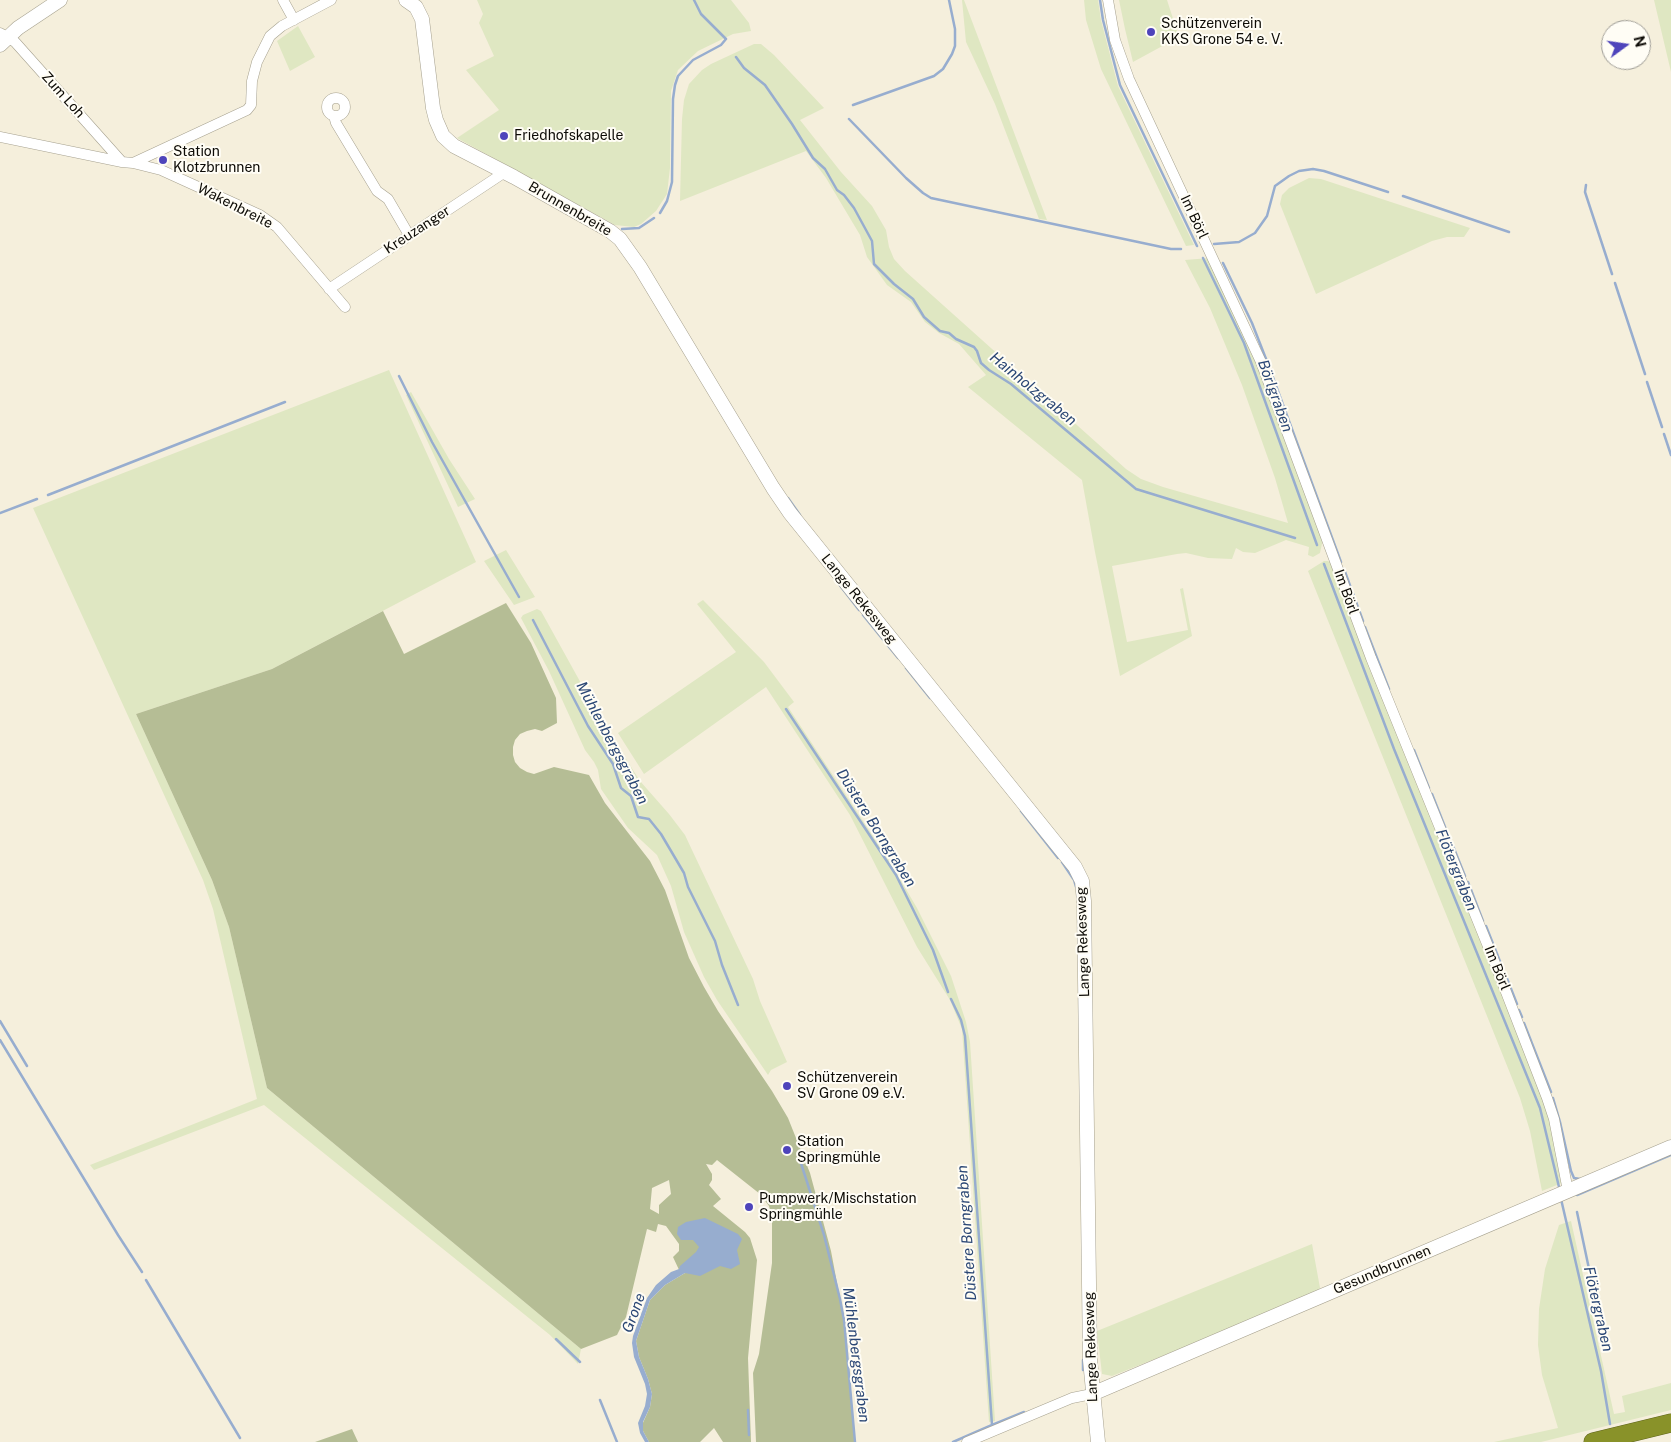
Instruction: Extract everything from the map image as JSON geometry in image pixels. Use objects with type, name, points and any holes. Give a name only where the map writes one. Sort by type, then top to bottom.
[{"type":"highway","points":[[1593,1442],[1671,1423]]},
{"type":"street","points":[[2,38],[60,0]]},
{"type":"street","points":[[282,0],[294,20]]},
{"type":"street","points":[[133,163],[250,107],[254,70],[261,52],[275,30],[331,0]]},
{"type":"street","name":"Brunnenbreite","points":[[406,0],[416,7],[422,19],[433,108],[439,130],[443,136],[454,146],[505,172],[610,231],[620,239],[640,266],[773,488]]},
{"type":"street","name":"Im Börl","points":[[1108,0],[1115,40],[1126,70],[1262,362],[1371,658],[1494,961],[1547,1098],[1554,1119],[1568,1191]]},
{"type":"street","name":"Zum Loh","points":[[2,38],[15,42],[122,162]]},
{"type":"street","points":[[334,116],[336,123],[377,191],[388,199],[409,235]]},
{"type":"street","name":"Wakenbreite","points":[[0,137],[161,170],[260,215],[276,226],[345,307]]},
{"type":"street","name":"Kreuzanger","points":[[329,289],[505,172]]},
{"type":"street","name":"Lange Rekesweg","points":[[773,488],[790,513],[1075,868],[1082,881],[1084,896],[1090,1360],[1098,1442]]},
{"type":"street","name":"Gesundbrunnen","points":[[1092,1394],[1671,1148]]},
{"type":"street","points":[[967,1442],[1072,1398],[1092,1394]]},
{"type":"green space","points":[[477,0],[731,0],[749,23],[751,31],[733,34],[698,51],[678,70],[671,91],[670,168],[667,194],[656,211],[641,224],[634,227],[615,225],[457,138],[499,110],[466,70],[494,56],[479,23],[483,14]]},
{"type":"green space","points":[[962,0],[964,0],[1047,220],[1039,219],[995,104],[966,42]]},
{"type":"green space","points":[[1084,0],[1098,0],[1101,20],[1118,86],[1194,245],[1186,246],[1101,69],[1086,20]]},
{"type":"green space","name":"Schützenverein KKS Grone 54 e. V.","points":[[1119,0],[1167,0],[1179,37],[1133,62]]},
{"type":"green space","points":[[1654,0],[1671,0],[1671,72]]},
{"type":"green space","points":[[298,26],[315,57],[290,71],[277,41]]},
{"type":"green space","points":[[754,44],[761,44],[774,55],[824,108],[800,120],[841,172],[872,206],[886,230],[889,247],[894,259],[905,271],[1126,469],[1141,479],[1288,523],[1275,478],[1242,385],[1210,308],[1185,260],[1210,258],[1236,309],[1323,539],[1320,553],[1313,557],[1308,555],[1309,547],[1286,540],[1255,553],[1243,552],[1236,548],[1232,559],[1208,558],[1186,553],[1112,566],[1127,642],[1188,630],[1180,589],[1183,588],[1192,636],[1120,676],[1082,480],[968,387],[986,375],[959,344],[939,333],[925,322],[911,302],[887,285],[867,257],[860,235],[826,178],[806,151],[680,201],[682,119],[684,100],[689,84],[702,70],[711,64]]},
{"type":"green space","points":[[1309,178],[1321,179],[1470,228],[1464,237],[1447,237],[1432,241],[1316,294],[1280,204],[1282,195],[1289,188]]},
{"type":"green space","points":[[389,370],[476,562],[272,669],[136,714],[212,880],[229,927],[267,1088],[581,1349],[578,1364],[550,1335],[264,1105],[94,1170],[90,1165],[257,1099],[213,909],[203,880],[33,508]]},
{"type":"green space","points":[[411,392],[449,459],[475,499],[458,507],[406,395]]},
{"type":"green space","points":[[506,550],[535,597],[514,605],[484,561]]},
{"type":"green space","points":[[1324,561],[1328,561],[1333,565],[1547,1107],[1562,1183],[1542,1191],[1530,1131],[1520,1098],[1308,571]]},
{"type":"green space","points":[[703,600],[764,662],[794,702],[788,707],[890,862],[917,908],[951,976],[966,1022],[970,1042],[995,1421],[989,1422],[962,1029],[950,1000],[917,947],[850,815],[766,687],[644,774],[618,733],[736,652],[697,604]]},
{"type":"green space","points":[[506,603],[531,643],[556,698],[557,723],[542,731],[535,729],[520,734],[515,740],[513,747],[515,762],[520,768],[534,774],[554,767],[589,775],[605,803],[650,861],[665,890],[689,958],[704,987],[788,1118],[810,1173],[831,1251],[844,1320],[855,1442],[756,1442],[753,1373],[759,1354],[772,1263],[772,1217],[769,1206],[760,1194],[717,1160],[712,1165],[706,1164],[712,1174],[712,1180],[709,1185],[721,1199],[713,1206],[750,1238],[757,1260],[748,1358],[751,1442],[723,1442],[714,1428],[700,1442],[649,1442],[642,1425],[650,1407],[652,1394],[639,1357],[636,1341],[650,1300],[665,1285],[685,1273],[680,1272],[673,1257],[679,1251],[679,1244],[666,1226],[658,1224],[656,1232],[647,1229],[626,1317],[617,1335],[581,1349],[267,1088],[229,927],[212,880],[136,714],[272,669],[383,611],[404,654]],"holes":[[[669,1180],[671,1194],[659,1205],[659,1214],[650,1209],[652,1188]]]},
{"type":"green space","points":[[537,609],[541,611],[603,723],[640,781],[685,835],[753,979],[760,1001],[787,1062],[771,1070],[768,1075],[717,1000],[704,977],[684,932],[671,886],[657,855],[628,828],[601,789],[598,770],[585,750],[549,671],[521,618],[523,615]]},
{"type":"green space","points":[[1571,1221],[1614,1414],[1625,1412],[1622,1396],[1671,1383],[1671,1410],[1541,1442],[1494,1442],[1558,1428],[1542,1375],[1538,1345],[1539,1309],[1545,1269],[1559,1225]]},
{"type":"green space","points":[[1312,1244],[1320,1288],[1313,1296],[1112,1376],[1102,1374],[1097,1331]]},
{"type":"green space","points":[[352,1429],[358,1442],[315,1442]]},
{"type":"water","points":[[705,1218],[738,1234],[742,1239],[737,1250],[740,1264],[731,1269],[720,1266],[700,1276],[685,1273],[665,1285],[650,1300],[636,1341],[639,1357],[652,1394],[650,1407],[643,1422],[643,1431],[649,1442],[645,1442],[640,1433],[638,1423],[645,1406],[647,1394],[634,1357],[633,1336],[647,1298],[656,1285],[671,1272],[679,1269],[699,1247],[693,1240],[681,1240],[677,1234],[678,1227],[686,1222]]},
{"type":"waterway","points":[[660,213],[667,201],[672,182],[673,99],[678,76],[693,60],[721,45],[726,39],[701,14],[694,0]]},
{"type":"waterway","points":[[853,105],[934,76],[943,69],[955,46],[955,29],[949,0]]},
{"type":"waterway","name":"Börlgraben","points":[[1100,0],[1103,20],[1120,85],[1197,246]]},
{"type":"waterway","name":"Hainholzgraben","points":[[736,57],[744,68],[765,85],[813,158],[825,169],[837,190],[844,195],[854,208],[872,241],[874,264],[894,284],[913,299],[924,317],[940,331],[949,333],[956,339],[974,347],[981,363],[1011,384],[1136,489],[1295,538]]},
{"type":"waterway","points":[[849,119],[906,178],[931,198],[1171,249],[1181,249]]},
{"type":"waterway","points":[[1214,244],[1239,242],[1255,233],[1267,216],[1275,186],[1299,171],[1313,169],[1324,171],[1388,192]]},
{"type":"waterway","points":[[1586,185],[1585,192],[1612,274]]},
{"type":"waterway","points":[[1403,196],[1509,232]]},
{"type":"waterway","points":[[622,229],[639,228],[654,218]]},
{"type":"waterway","name":"Börlgraben","points":[[1203,258],[1244,343],[1317,545]]},
{"type":"waterway","points":[[1223,263],[1252,323],[1341,562]]},
{"type":"waterway","points":[[1615,283],[1645,374]]},
{"type":"waterway","name":"Mühlenbergsgraben","points":[[399,376],[432,442],[519,597]]},
{"type":"waterway","points":[[1647,382],[1662,427]]},
{"type":"waterway","points":[[48,495],[285,402]]},
{"type":"waterway","points":[[1664,434],[1671,455]]},
{"type":"waterway","points":[[788,498],[800,515]]},
{"type":"waterway","points":[[0,513],[37,499]]},
{"type":"waterway","name":"Flötergraben","points":[[1324,564],[1394,749],[1540,1108],[1559,1187]]},
{"type":"waterway","points":[[1344,569],[1363,621]]},
{"type":"waterway","points":[[838,583],[859,610]]},
{"type":"waterway","points":[[863,615],[898,658]]},
{"type":"waterway","name":"Mühlenbergsgraben","points":[[533,620],[588,726],[613,764],[621,788],[631,796],[638,817],[649,819],[661,834],[684,873],[688,887],[715,941],[722,965],[738,1005]]},
{"type":"waterway","points":[[1365,627],[1389,689]]},
{"type":"waterway","points":[[906,668],[930,698]]},
{"type":"waterway","name":"Düstere Borngraben","points":[[786,709],[896,875],[933,950],[948,992]]},
{"type":"waterway","points":[[1414,750],[1429,788]]},
{"type":"waterway","points":[[1432,794],[1447,832]]},
{"type":"waterway","points":[[1021,811],[1058,858]]},
{"type":"waterway","points":[[1451,841],[1465,876]]},
{"type":"waterway","points":[[1062,862],[1074,880],[1076,887]]},
{"type":"waterway","points":[[1468,882],[1483,921]]},
{"type":"waterway","points":[[1486,926],[1503,969]]},
{"type":"waterway","points":[[1506,976],[1517,1004]]},
{"type":"waterway","name":"Düstere Borngraben","points":[[951,999],[961,1020],[965,1036],[992,1425],[953,1442]]},
{"type":"waterway","points":[[1519,1010],[1522,1017]]},
{"type":"waterway","points":[[0,1021],[27,1066]]},
{"type":"waterway","points":[[1524,1023],[1551,1092]]},
{"type":"waterway","points":[[0,1040],[142,1272]]},
{"type":"waterway","points":[[1553,1098],[1571,1171],[1574,1178],[1580,1179]]},
{"type":"waterway","points":[[1577,1195],[1671,1155]]},
{"type":"waterway","name":"Mühlenbergsgraben","points":[[799,1157],[824,1235],[840,1299],[844,1320],[855,1442]]},
{"type":"waterway","name":"Flötergraben","points":[[1561,1199],[1601,1371],[1610,1424]]},
{"type":"waterway","points":[[1577,1212],[1600,1321],[1607,1340]]},
{"type":"waterway","points":[[146,1280],[240,1438]]},
{"type":"waterway","points":[[556,1339],[580,1362]]},
{"type":"waterway","points":[[1083,1360],[1083,1370]]},
{"type":"waterway","points":[[600,1400],[617,1442]]},
{"type":"waterway","points":[[748,1410],[749,1435]]},
{"type":"waterway","points":[[992,1425],[1024,1412]]},
{"type":"place","name":"Schützenverein KKS Grone 54 e. V.","points":[[1151,32]]},
{"type":"place","name":"Friedhofskapelle","points":[[504,136]]},
{"type":"place","name":"Station Klotzbrunnen","points":[[163,160]]},
{"type":"place","name":"Schützenverein SV Grone 09 e.V.","points":[[787,1086]]},
{"type":"place","name":"Station Springmühle","points":[[787,1150]]},
{"type":"place","name":"Pumpwerk/Mischstation Springmühle","points":[[749,1207]]},
{"type":"water label","name":"Grone","points":[[634,1313]]}]
